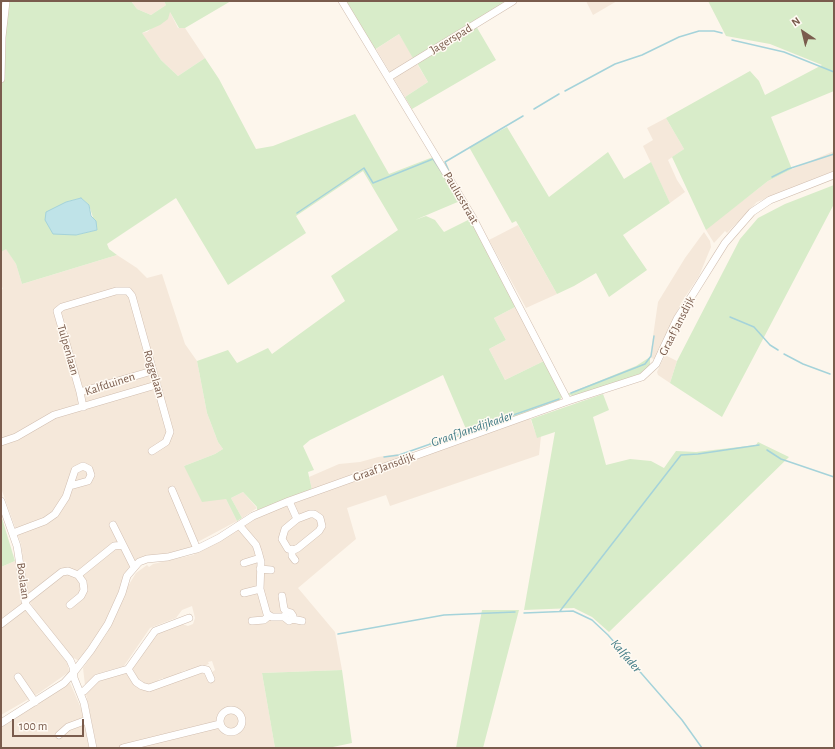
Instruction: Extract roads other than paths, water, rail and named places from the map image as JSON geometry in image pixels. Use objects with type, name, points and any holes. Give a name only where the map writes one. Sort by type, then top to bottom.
[{"type":"street","points":[[1,79],[2,37],[6,1]]},
{"type":"street","name":"Paulusstraat","points":[[342,1],[473,218],[568,401]]},
{"type":"street","name":"Jagerspad","points":[[389,77],[513,1]]},
{"type":"street","name":"Graaf Jansdijk","points":[[134,567],[147,559],[176,555],[197,549],[219,538],[261,512],[289,501],[568,401],[642,377],[656,364],[677,319],[711,269],[725,243],[746,218],[760,205],[770,200],[834,175]]},
{"type":"street","name":"Tulpenlaan","points":[[80,392],[57,312],[62,307],[116,291],[128,291]]},
{"type":"street","name":"Roggelaan","points":[[128,291],[132,296],[170,432],[166,442],[152,452]]},
{"type":"street","name":"Kalfduinen","points":[[83,407],[80,392],[152,371]]},
{"type":"street","name":"Kalfduinen","points":[[1,442],[16,437],[49,417],[156,385]]},
{"type":"street","points":[[13,533],[39,524],[55,514],[63,504],[70,486]]},
{"type":"street","points":[[172,490],[197,549]]},
{"type":"street","name":"Boslaan","points":[[1,501],[13,533],[20,561],[26,603],[70,660],[74,672],[74,678],[80,692],[93,748]]},
{"type":"street","points":[[289,501],[297,519]]},
{"type":"street","points":[[314,514],[320,518],[322,526],[319,531],[302,545],[298,548],[292,549],[288,548],[285,544],[282,534],[290,524],[297,519],[314,514]]},
{"type":"street","points":[[1,723],[64,683],[91,650],[108,624],[128,576],[134,567],[113,524]]},
{"type":"street","points":[[239,525],[256,545],[260,558],[260,589],[266,611],[269,616]]},
{"type":"street","points":[[78,575],[114,546],[123,545]]},
{"type":"street","points":[[292,549],[292,556],[295,560]]},
{"type":"street","points":[[244,563],[260,558]]},
{"type":"street","points":[[260,570],[271,570]]},
{"type":"street","points":[[1,624],[62,572],[68,571],[78,575],[83,582],[84,590],[81,596],[70,605]]},
{"type":"street","points":[[244,593],[260,589]]},
{"type":"street","points":[[282,596],[284,609],[288,616]]},
{"type":"street","points":[[252,621],[264,620],[269,616],[288,616],[302,621]]},
{"type":"street","points":[[80,692],[84,692],[97,678],[128,669],[155,632],[189,618]]},
{"type":"street","points":[[128,669],[136,682],[149,688],[202,670],[207,670],[211,679]]},
{"type":"street","points":[[18,677],[35,702]]},
{"type":"street","points":[[59,735],[68,727],[87,720]]},
{"type":"street","points":[[123,748],[220,724]]},
{"type":"water","points":[[81,198],[89,205],[91,216],[96,221],[97,230],[76,235],[53,234],[45,220],[46,212],[66,202]]},
{"type":"waterway","points":[[565,91],[615,64],[642,55],[679,37],[699,31],[714,31],[722,33]]},
{"type":"waterway","points":[[732,40],[784,52],[834,72]]},
{"type":"waterway","points":[[534,109],[559,94]]},
{"type":"waterway","points":[[449,171],[445,162],[523,116]]},
{"type":"waterway","name":"Graaf Jansdijkader","points":[[772,177],[788,169],[834,154]]},
{"type":"waterway","points":[[297,213],[364,168],[373,183],[433,159],[443,174]]},
{"type":"waterway","points":[[730,317],[754,327],[770,345],[778,350]]},
{"type":"waterway","name":"Graaf Jansdijkader","points":[[571,393],[645,364],[651,356],[654,336]]},
{"type":"waterway","points":[[784,354],[803,364],[830,374]]},
{"type":"waterway","name":"Graaf Jansdijkader","points":[[384,457],[399,455],[559,399]]},
{"type":"waterway","points":[[560,611],[681,455],[759,445]]},
{"type":"waterway","points":[[767,450],[781,459],[834,477]]},
{"type":"waterway","name":"Kalfader","points":[[524,613],[573,611],[592,620],[608,635],[682,720],[702,748]]},
{"type":"waterway","name":"Kalfader","points":[[338,634],[444,615],[515,612]]}]
